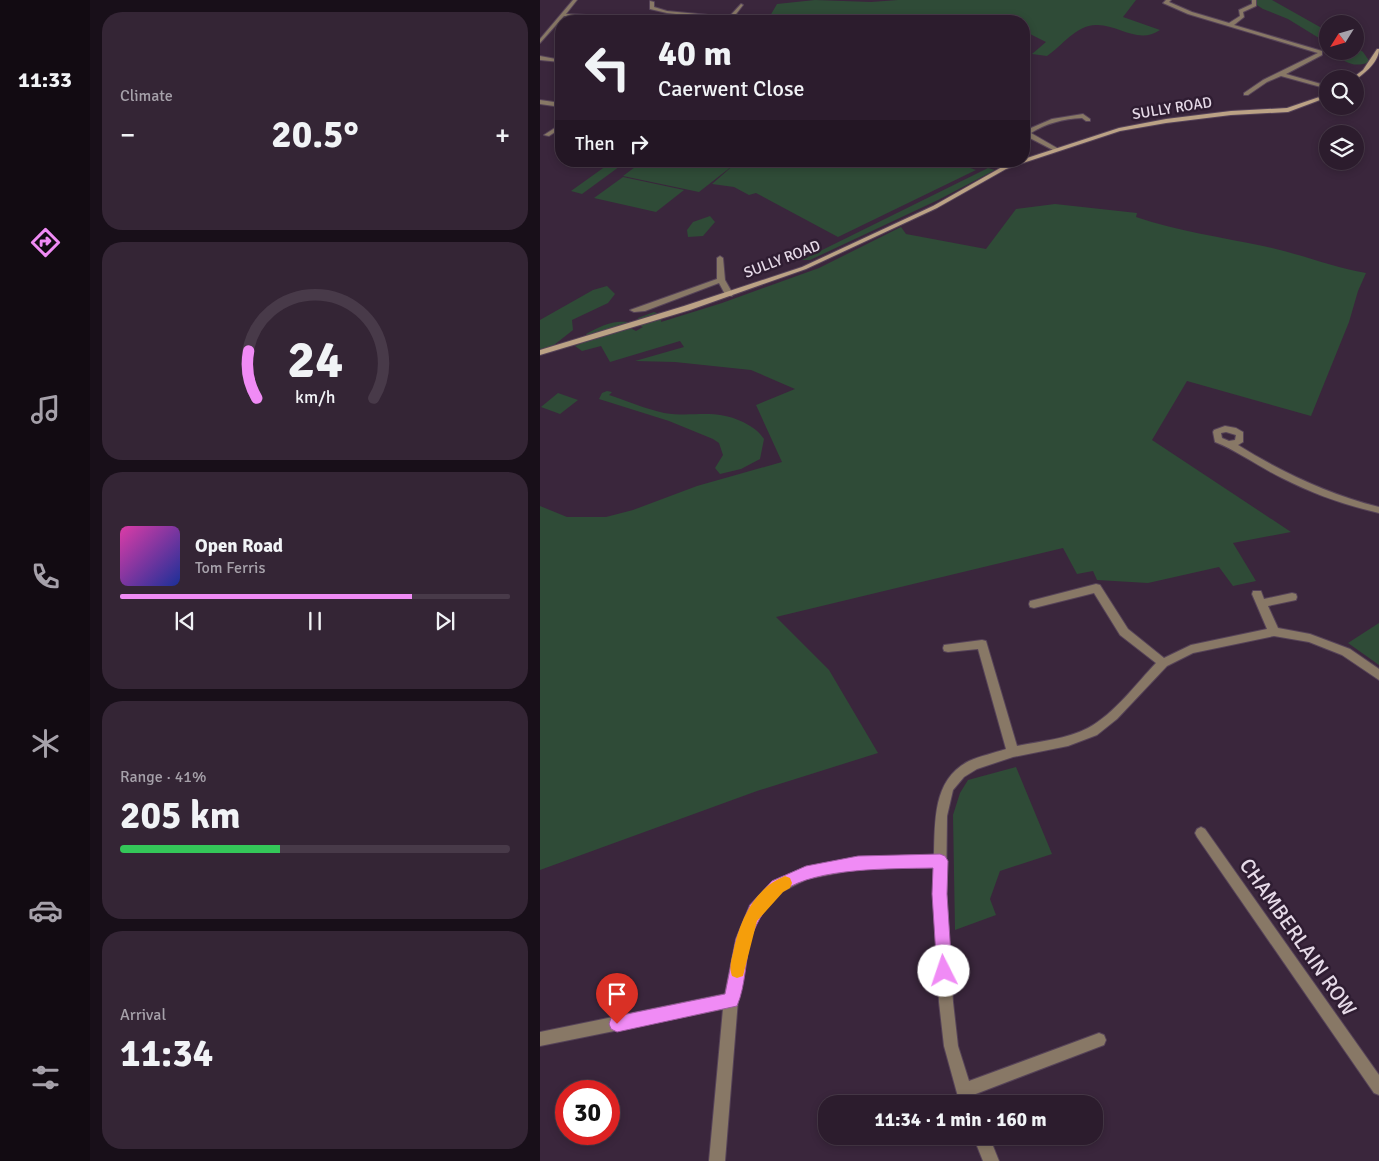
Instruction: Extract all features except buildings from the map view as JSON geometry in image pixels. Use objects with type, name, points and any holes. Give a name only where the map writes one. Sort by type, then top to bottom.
[{"type":"street","points":[[563,15],[575,0]]},
{"type":"street","points":[[1169,0],[1165,2],[1178,9],[1320,52],[1320,54],[1265,81],[1246,94]]},
{"type":"street","points":[[1230,25],[1242,16],[1241,11],[1254,5],[1254,1]]},
{"type":"street","points":[[652,2],[652,8],[694,15]]},
{"type":"street","points":[[733,15],[741,5]]},
{"type":"street","points":[[540,42],[555,24]]},
{"type":"street","points":[[1364,72],[1379,50]]},
{"type":"street","points":[[540,58],[555,60]]},
{"type":"street","points":[[1281,74],[1319,85]]},
{"type":"street","name":"SULLY ROAD","points":[[1030,158],[1119,130],[1166,121],[1231,113],[1288,110],[1319,98]]},
{"type":"street","points":[[540,102],[555,104]]},
{"type":"street","points":[[1030,131],[1039,125],[1060,118],[1086,118],[1084,109]]},
{"type":"street","points":[[547,135],[555,130]]},
{"type":"street","points":[[1030,135],[1055,149]]},
{"type":"street","name":"SULLY ROAD","points":[[540,354],[804,268],[935,207],[1007,167]]},
{"type":"street","points":[[720,258],[721,280],[729,294]]},
{"type":"street","points":[[634,310],[642,309],[721,280]]},
{"type":"street","points":[[1232,445],[1305,486],[1329,497],[1379,510]]},
{"type":"street","points":[[1034,604],[1096,588],[1124,632],[1164,663]]},
{"type":"street","points":[[1274,632],[1260,598],[1292,597]]},
{"type":"street","points":[[965,1095],[951,1046],[946,1002],[940,894],[941,816],[948,787],[960,773],[973,765],[1013,752],[1068,741],[1093,731],[1113,716],[1164,663],[1191,649],[1274,632],[1310,638],[1346,652],[1379,675]]},
{"type":"street","points":[[948,648],[982,644],[1013,752]]},
{"type":"street","name":"CHAMBERLAIN ROW","points":[[1201,832],[1379,1088]]},
{"type":"street","points":[[716,1161],[732,1000],[743,939],[751,917],[778,886],[806,873],[858,863],[940,861]]},
{"type":"street","points":[[540,1039],[732,1000]]},
{"type":"street","points":[[971,1095],[1099,1040]]},
{"type":"street","points":[[985,1145],[991,1161]]},
{"type":"green space","points":[[815,0],[871,2],[898,0],[1136,0],[1123,17],[1160,30],[1152,34],[1136,35],[1112,27],[1089,26],[1076,32],[1047,56],[1032,54],[1046,42],[1030,34],[1030,15],[771,15],[777,4]]},
{"type":"green space","points":[[1249,0],[1272,0],[1319,26],[1319,38],[1288,19],[1263,9]]},
{"type":"green space","points":[[1364,53],[1370,62],[1359,65],[1343,60],[1364,60]]},
{"type":"green space","points":[[605,167],[619,167],[582,194],[571,191]]},
{"type":"green space","points":[[635,167],[731,167],[699,192],[623,176]]},
{"type":"green space","points":[[731,167],[968,167],[976,170],[838,237],[756,193],[749,195],[734,187],[712,184]]},
{"type":"green space","points":[[988,168],[995,170],[938,200],[810,260],[802,260]]},
{"type":"green space","points":[[623,177],[684,190],[656,212],[594,198]]},
{"type":"green space","points":[[1055,204],[1137,213],[1136,217],[1168,226],[1276,249],[1366,273],[1358,291],[1349,322],[1311,416],[1187,381],[1152,440],[1291,532],[1233,543],[1256,581],[1233,586],[1219,567],[1148,583],[1097,580],[1093,571],[1077,574],[1063,548],[776,617],[829,670],[878,753],[757,791],[540,870],[540,506],[567,517],[606,517],[633,510],[697,486],[782,462],[756,405],[795,389],[751,370],[675,362],[635,361],[684,347],[680,341],[610,362],[601,346],[582,351],[575,346],[589,340],[586,334],[606,325],[616,322],[627,322],[628,327],[636,331],[643,327],[635,324],[638,318],[654,312],[662,315],[661,322],[722,303],[819,268],[901,227],[906,234],[986,249],[1016,209]]},
{"type":"green space","points":[[710,216],[715,222],[703,236],[688,237],[687,230],[693,222]]},
{"type":"green space","points":[[607,286],[615,294],[608,303],[572,320],[573,330],[540,356],[540,320],[593,290]]},
{"type":"green space","points":[[612,392],[609,395],[664,413],[722,415],[743,422],[757,431],[764,439],[760,459],[741,469],[720,474],[715,468],[723,455],[719,443],[669,421],[599,399],[602,393]]},
{"type":"green space","points":[[558,393],[578,400],[560,414],[541,407]]},
{"type":"green space","points":[[1379,623],[1379,665],[1348,643]]},
{"type":"green space","points":[[1016,767],[1052,854],[1000,871],[990,899],[996,915],[955,930],[953,815],[960,793],[968,780]]},
{"type":"slow traffic","points":[[737,970],[743,939],[751,917],[755,910],[778,886],[785,883]]},
{"type":"route","points":[[617,1024],[732,1000],[743,939],[755,910],[778,886],[806,873],[858,863],[940,861],[944,971]]}]
